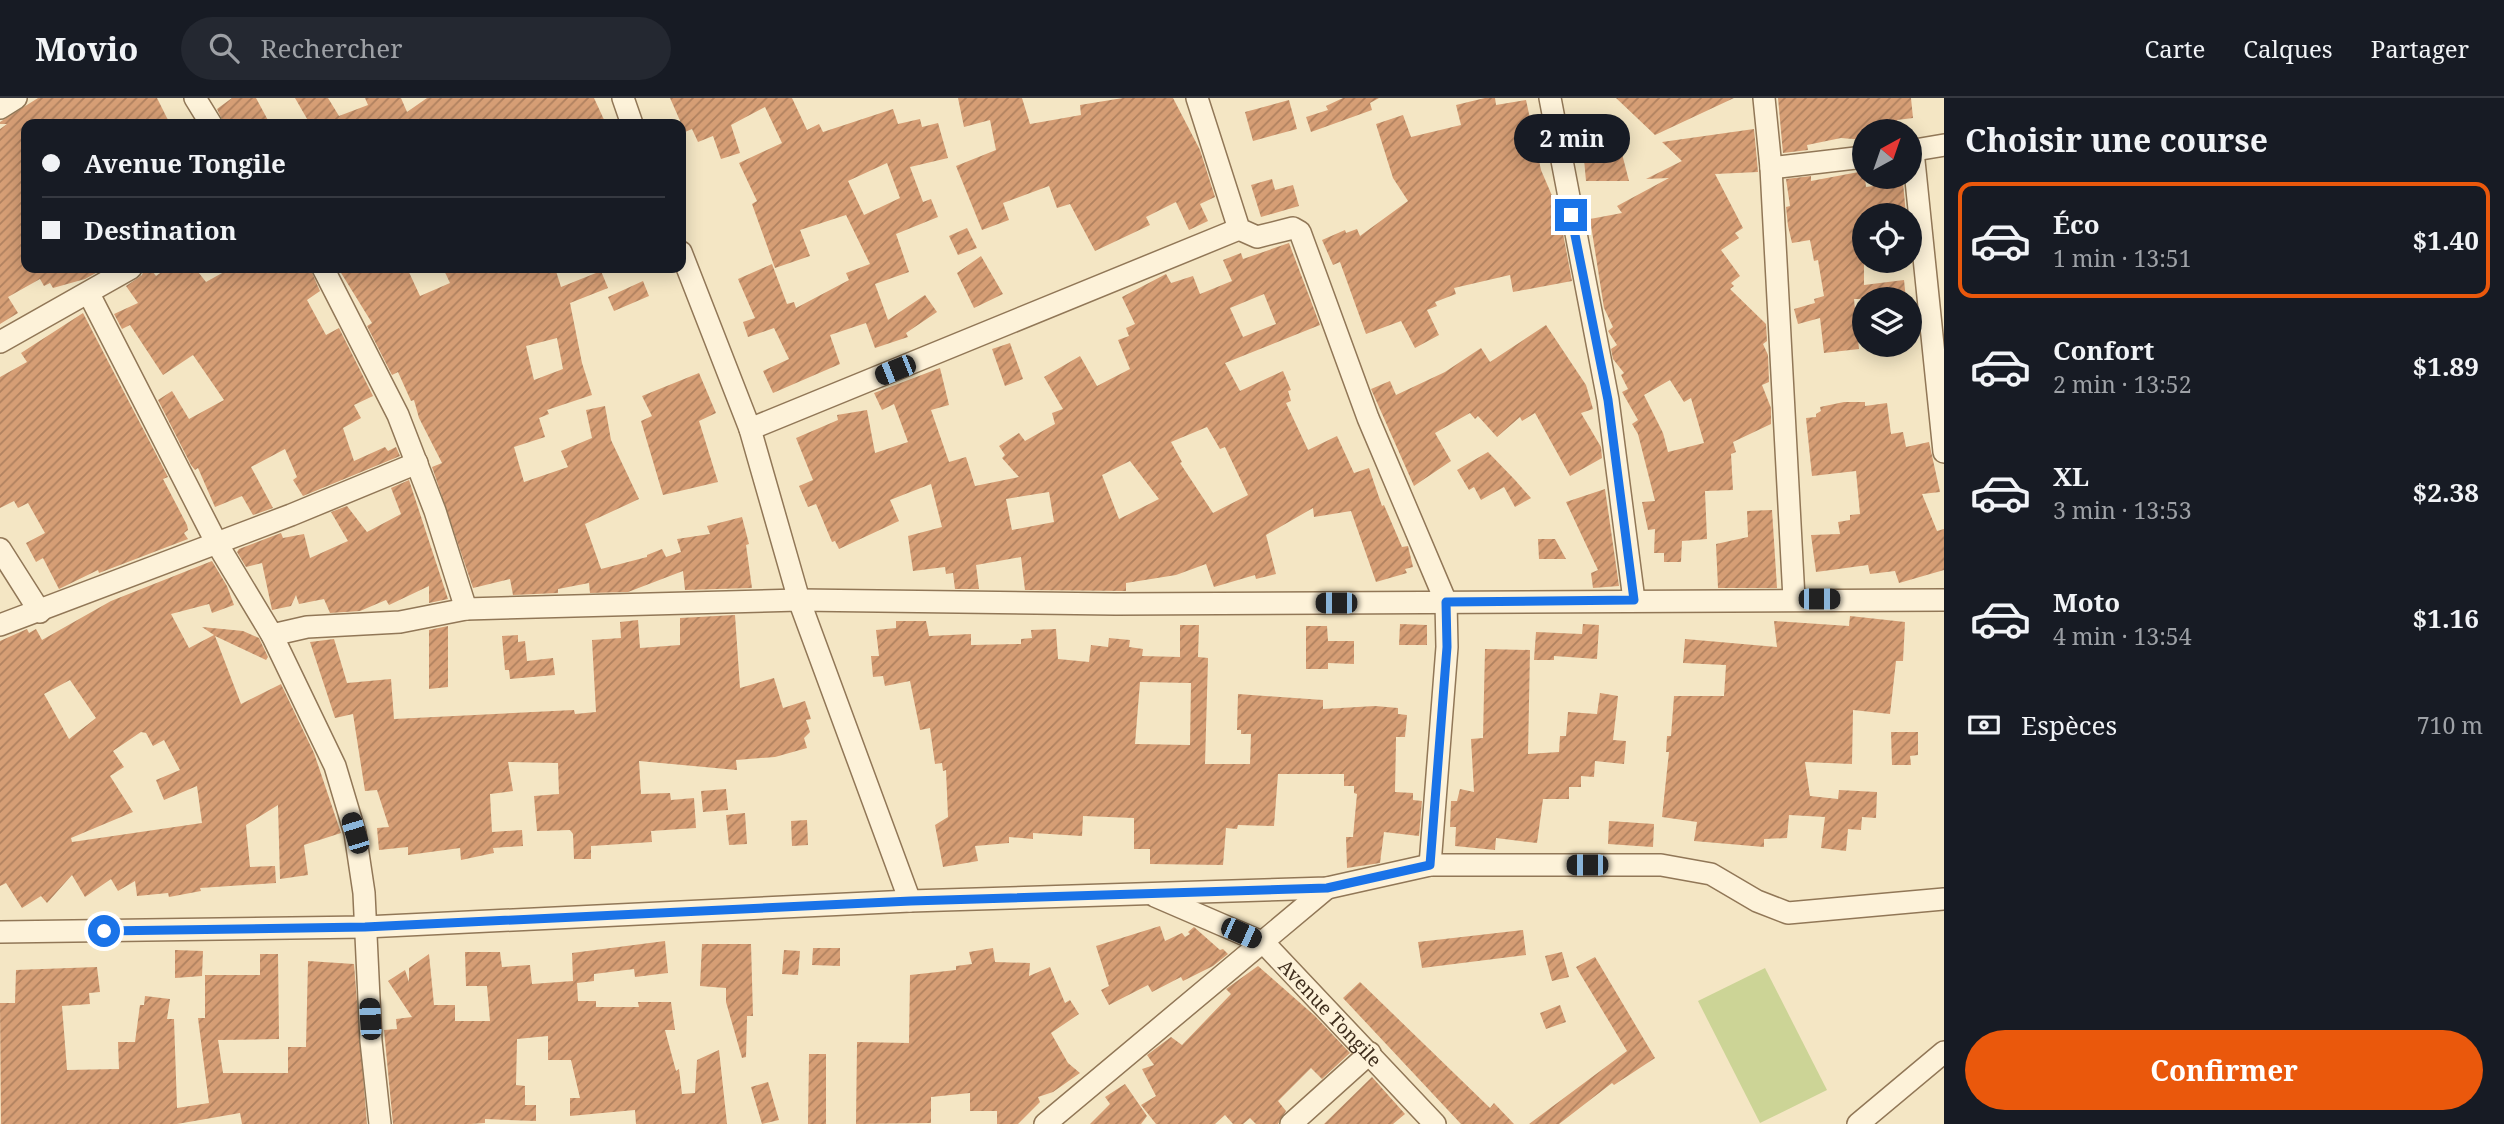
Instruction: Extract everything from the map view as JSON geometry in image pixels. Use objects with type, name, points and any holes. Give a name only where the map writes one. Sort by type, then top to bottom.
[{"type":"street","points":[[0,108],[16,98]]},
{"type":"street","points":[[195,98],[208,119]]},
{"type":"street","points":[[623,98],[630,119]]},
{"type":"street","points":[[1197,98],[1239,229]]},
{"type":"street","points":[[1550,98],[1608,400],[1634,600]]},
{"type":"street","points":[[1764,98],[1771,168],[1794,599]]},
{"type":"street","points":[[1922,149],[1944,145]]},
{"type":"street","points":[[1771,168],[1852,158]]},
{"type":"street","points":[[1915,189],[1944,452]]},
{"type":"street","points":[[750,429],[1239,229],[1257,237],[1293,229],[1300,232],[1368,418],[1446,602],[1447,647],[1430,865]]},
{"type":"street","points":[[686,265],[750,429],[799,600],[911,901]]},
{"type":"street","points":[[0,342],[123,273]]},
{"type":"street","points":[[326,273],[398,415],[466,609]]},
{"type":"street","points":[[89,294],[216,542],[272,635],[335,765],[355,833],[380,1124]]},
{"type":"street","points":[[0,625],[40,612],[417,463]]},
{"type":"street","points":[[0,549],[40,612]]},
{"type":"street","points":[[272,635],[307,627],[400,622],[466,609],[799,600],[1116,604],[1944,600]]},
{"type":"street","points":[[1150,894],[1327,888],[1430,865],[1661,865],[1711,874],[1757,901],[1788,913],[1944,899]]},
{"type":"street","points":[[1045,1124],[1327,888]]},
{"type":"street","name":"Avenue Tongile","points":[[0,932],[365,927],[911,901],[1150,894],[1264,943],[1436,1124]]},
{"type":"street","points":[[1858,1124],[1944,1052]]},
{"type":"street","points":[[1291,1124],[1370,1053]]},
{"type":"green space","points":[[1765,968],[1827,1090],[1760,1123],[1698,1001]]},
{"type":"building","points":[[38,98],[157,98],[168,119],[21,119],[21,273],[96,273],[53,288],[50,283],[44,286],[40,279],[8,297],[18,313],[0,324],[0,129],[7,124],[0,122]]},
{"type":"building","points":[[232,98],[256,98],[267,119],[222,119],[217,109]]},
{"type":"building","points":[[295,98],[328,98],[339,116],[368,105],[365,98],[401,98],[407,112],[427,98],[594,98],[604,119],[307,119]]},
{"type":"building","points":[[670,98],[792,98],[807,130],[819,124],[823,132],[893,109],[898,124],[920,119],[922,127],[938,123],[948,158],[910,167],[923,202],[931,199],[938,217],[896,234],[909,272],[875,284],[888,320],[925,295],[937,312],[906,333],[908,337],[875,348],[866,323],[830,335],[840,364],[773,393],[763,371],[789,359],[774,328],[748,337],[743,322],[755,318],[738,279],[772,264],[787,304],[794,302],[796,308],[849,280],[846,273],[870,264],[846,215],[800,230],[810,256],[775,268],[752,204],[757,201],[739,163],[782,143],[765,107],[731,125],[740,153],[721,159],[713,136],[698,142],[692,129],[686,132],[686,119],[679,119]],"holes":[[[887,163],[900,198],[864,215],[848,181]]]},
{"type":"building","points":[[958,98],[1022,98],[1030,124],[1081,115],[1080,105],[1123,98],[1173,98],[1200,150],[1215,197],[1200,204],[1208,221],[1189,230],[1176,202],[1146,217],[1150,225],[1095,251],[1070,204],[1057,208],[1049,186],[1003,203],[1009,220],[982,230],[956,166],[996,150],[990,120],[964,127]]},
{"type":"building","points":[[1343,98],[1379,98],[1370,103],[1372,110],[1311,132],[1306,117],[1328,110],[1326,106]]},
{"type":"building","points":[[1495,98],[1496,105],[1526,100],[1541,170],[1559,212],[1572,281],[1513,292],[1510,275],[1454,288],[1456,294],[1435,302],[1437,306],[1427,310],[1439,335],[1415,348],[1401,321],[1366,334],[1340,262],[1333,265],[1322,240],[1345,230],[1346,233],[1357,229],[1360,236],[1408,201],[1393,178],[1376,124],[1403,115],[1411,137],[1461,125],[1456,105]]},
{"type":"building","points":[[1616,98],[1734,98],[1655,135]]},
{"type":"building","points":[[1778,98],[1911,98],[1913,118],[1852,119],[1852,139],[1841,138],[1807,145],[1808,150],[1783,153]]},
{"type":"building","points":[[1289,100],[1297,129],[1253,141],[1245,112]]},
{"type":"building","points":[[1754,129],[1758,172],[1715,174],[1743,228],[1735,233],[1739,238],[1721,250],[1740,276],[1731,283],[1734,286],[1730,289],[1766,324],[1767,341],[1763,344],[1768,355],[1769,382],[1762,385],[1771,408],[1771,424],[1733,442],[1736,452],[1731,454],[1733,490],[1705,491],[1707,539],[1682,541],[1681,562],[1664,562],[1664,553],[1654,553],[1655,529],[1648,530],[1642,502],[1655,501],[1638,434],[1632,424],[1638,420],[1622,392],[1628,389],[1621,375],[1624,373],[1613,359],[1611,349],[1617,345],[1608,331],[1613,327],[1604,308],[1590,219],[1622,213],[1617,206],[1669,178],[1646,179],[1682,161],[1662,142]],"holes":[[[1670,380],[1684,402],[1691,398],[1704,443],[1668,452],[1663,433],[1644,395]]]},
{"type":"building","points":[[1621,150],[1629,181],[1586,181],[1584,159]]},
{"type":"building","points":[[1852,173],[1852,189],[1904,189],[1905,203],[1852,203],[1852,273],[1864,273],[1864,285],[1904,280],[1905,287],[1852,287],[1852,350],[1824,353],[1820,318],[1798,324],[1794,309],[1815,303],[1814,299],[1824,296],[1818,260],[1814,261],[1810,240],[1792,243],[1788,226],[1786,207],[1790,206],[1786,179],[1811,176],[1811,181]]},
{"type":"building","points":[[1272,179],[1275,190],[1293,185],[1299,206],[1261,217],[1251,185]]},
{"type":"building","points":[[967,228],[977,248],[958,255],[949,236]]},
{"type":"building","points":[[1289,243],[1320,325],[1225,363],[1240,391],[1283,371],[1291,390],[1288,391],[1291,401],[1286,403],[1308,450],[1337,436],[1354,473],[1369,468],[1382,506],[1384,505],[1402,547],[1408,546],[1413,567],[1405,569],[1407,573],[1376,582],[1351,511],[1314,517],[1313,508],[1266,535],[1276,574],[1256,579],[1255,575],[1214,587],[1206,564],[1176,575],[1126,583],[1126,591],[1025,590],[1021,557],[976,565],[979,589],[955,589],[953,573],[946,574],[945,567],[913,571],[908,536],[942,527],[931,484],[890,500],[899,521],[839,549],[835,541],[832,542],[816,504],[808,507],[799,486],[813,480],[796,438],[838,420],[837,415],[867,410],[875,453],[908,442],[894,404],[882,410],[874,393],[940,368],[949,405],[931,410],[949,462],[966,457],[975,486],[1019,477],[1002,458],[1005,455],[999,446],[1019,433],[1025,441],[1055,424],[1052,413],[1063,409],[1044,377],[1080,356],[1097,386],[1130,369],[1118,340],[1129,336],[1126,328],[1135,324],[1122,297],[1166,274],[1171,283],[1193,276],[1200,294],[1232,281],[1223,260],[1241,253],[1243,259]],"holes":[[[1264,294],[1276,324],[1243,337],[1230,308]],[[1207,427],[1220,449],[1225,447],[1248,495],[1213,513],[1180,463],[1182,462],[1171,442]],[[1130,461],[1159,499],[1119,519],[1102,475]],[[1049,492],[1054,522],[1012,530],[1006,499]]]},
{"type":"building","points":[[981,256],[1003,294],[974,308],[957,273]]},
{"type":"building","points":[[199,273],[206,282],[222,273],[312,273],[320,291],[307,300],[326,335],[339,328],[373,396],[354,405],[361,418],[343,428],[354,461],[385,447],[388,451],[396,447],[400,456],[303,496],[293,480],[297,477],[285,449],[251,467],[273,508],[253,515],[242,496],[215,507],[198,468],[195,470],[191,465],[158,400],[172,391],[189,419],[224,400],[193,355],[163,375],[130,325],[122,329],[114,314],[138,303],[126,286],[142,275]]},
{"type":"building","points":[[341,273],[409,273],[420,296],[450,283],[445,273],[557,273],[561,287],[602,273],[608,288],[570,303],[582,363],[592,395],[547,410],[549,414],[539,418],[545,437],[514,447],[524,482],[568,467],[561,451],[592,438],[586,410],[605,406],[611,440],[639,499],[585,524],[601,569],[647,557],[662,549],[666,557],[681,552],[677,539],[710,534],[707,526],[742,517],[749,544],[746,545],[752,588],[685,590],[683,571],[628,592],[590,593],[589,583],[558,589],[558,593],[513,595],[510,579],[473,588],[432,467],[442,463],[419,418],[414,400],[411,401],[398,372],[392,375],[367,326],[372,323]],"holes":[[[557,338],[563,369],[534,380],[526,346]]]},
{"type":"building","points":[[643,281],[649,296],[614,311],[608,297]]},
{"type":"building","points":[[83,313],[168,477],[163,479],[187,525],[188,530],[184,533],[188,539],[99,573],[98,570],[59,589],[43,558],[36,562],[26,543],[45,533],[28,503],[18,508],[14,501],[0,508],[0,377],[27,362],[21,353]]},
{"type":"building","points":[[1546,325],[1586,385],[1593,409],[1581,413],[1601,447],[1602,458],[1570,476],[1535,413],[1522,421],[1520,417],[1497,437],[1478,416],[1475,419],[1470,413],[1435,433],[1451,461],[1414,486],[1371,389],[1390,381],[1396,395],[1445,372],[1481,348],[1490,362]]},
{"type":"building","points":[[1010,343],[1023,379],[1005,386],[992,349]]},
{"type":"building","points":[[699,373],[716,413],[699,421],[718,482],[663,495],[641,421],[652,416],[642,396]]},
{"type":"building","points":[[1844,402],[1865,402],[1865,406],[1887,403],[1891,434],[1903,432],[1906,447],[1929,442],[1940,492],[1922,494],[1937,531],[1944,529],[1944,570],[1899,583],[1895,571],[1870,574],[1868,565],[1816,572],[1811,535],[1840,534],[1838,522],[1850,520],[1850,515],[1860,514],[1856,471],[1812,476],[1806,418],[1816,417],[1821,411],[1820,407]]},
{"type":"building","points":[[1488,452],[1531,498],[1515,507],[1504,487],[1481,500],[1474,487],[1469,490],[1457,470]]},
{"type":"building","points":[[409,480],[448,599],[429,603],[429,586],[389,605],[386,600],[360,611],[330,613],[324,599],[299,604],[296,595],[291,606],[272,610],[262,563],[246,567],[237,552],[239,549],[281,533],[283,538],[304,534],[310,558],[348,541],[331,512],[347,506],[367,532],[401,514],[391,488]]},
{"type":"building","points":[[1605,489],[1619,586],[1593,588],[1591,573],[1598,570],[1566,502]]},
{"type":"building","points":[[1772,510],[1777,588],[1718,588],[1716,544],[1748,537],[1747,511]]},
{"type":"building","points":[[1538,539],[1555,539],[1566,559],[1539,559]]},
{"type":"building","points":[[212,561],[227,586],[234,605],[212,613],[209,604],[171,614],[189,648],[214,635],[202,627],[243,631],[259,638],[268,657],[266,660],[215,636],[241,704],[281,684],[314,753],[341,833],[304,845],[308,875],[280,879],[278,805],[246,825],[250,867],[275,866],[276,883],[200,888],[201,891],[169,897],[168,893],[137,896],[135,881],[118,891],[111,879],[85,897],[72,875],[47,903],[41,896],[22,908],[6,883],[0,886],[0,641],[27,629],[29,633],[36,629],[42,640],[111,601]],"holes":[[[70,680],[96,718],[69,739],[44,694]],[[141,732],[146,733],[153,746],[164,740],[180,770],[156,780],[164,800],[197,786],[202,823],[72,842],[71,838],[133,812],[110,776],[124,767],[113,751]]]},
{"type":"building","points":[[735,615],[740,688],[774,678],[783,708],[805,701],[811,719],[806,720],[810,732],[804,738],[807,748],[775,757],[736,760],[737,770],[639,761],[641,794],[670,793],[671,800],[694,798],[696,828],[651,831],[652,842],[591,846],[591,859],[574,859],[573,834],[570,830],[537,831],[534,796],[559,794],[558,763],[508,762],[513,791],[490,794],[492,832],[522,830],[523,846],[493,848],[494,853],[461,860],[460,848],[408,855],[408,847],[379,850],[377,828],[389,827],[377,790],[365,791],[353,714],[335,718],[310,642],[334,639],[347,683],[391,679],[394,719],[574,710],[575,714],[596,712],[592,640],[621,638],[620,622],[638,620],[640,648],[680,645],[680,618]]},
{"type":"building","points":[[1850,616],[1905,622],[1903,661],[1896,661],[1890,714],[1853,710],[1852,764],[1805,762],[1810,796],[1838,799],[1839,790],[1877,792],[1876,818],[1862,817],[1861,830],[1848,829],[1846,851],[1821,848],[1825,817],[1789,815],[1787,838],[1764,839],[1764,847],[1694,841],[1697,822],[1662,817],[1669,752],[1666,752],[1667,736],[1671,736],[1674,696],[1724,696],[1726,665],[1683,663],[1685,639],[1777,647],[1774,621],[1849,626]]},
{"type":"building","points":[[896,621],[926,621],[929,636],[971,634],[971,645],[1021,644],[1021,639],[1032,638],[1031,630],[1056,629],[1058,659],[1089,662],[1091,645],[1108,647],[1109,638],[1130,640],[1129,647],[1143,649],[1142,656],[1180,657],[1180,625],[1199,625],[1198,657],[1208,658],[1205,764],[1250,764],[1251,734],[1241,734],[1241,730],[1237,730],[1238,694],[1323,700],[1323,709],[1375,706],[1398,708],[1398,714],[1407,715],[1405,737],[1396,737],[1395,792],[1413,793],[1413,800],[1422,801],[1419,836],[1384,832],[1380,863],[1347,868],[1346,837],[1353,837],[1357,794],[1354,793],[1354,786],[1344,786],[1344,774],[1278,774],[1274,826],[1238,825],[1237,829],[1226,828],[1223,865],[1150,864],[1150,849],[1134,849],[1134,818],[1083,816],[1082,836],[1033,833],[1033,839],[1009,837],[1009,843],[975,846],[978,861],[943,867],[935,825],[948,817],[946,770],[943,771],[942,763],[935,764],[930,728],[920,730],[910,681],[885,686],[883,676],[873,677],[871,656],[879,656],[876,630],[896,628]],"holes":[[[1140,682],[1191,683],[1190,745],[1135,744]]]},
{"type":"building","points":[[1400,624],[1427,625],[1427,645],[1399,645]]},
{"type":"building","points":[[1583,624],[1599,625],[1597,659],[1554,656],[1554,660],[1534,660],[1536,632],[1582,634]]},
{"type":"building","points":[[448,626],[448,687],[429,689],[429,630]]},
{"type":"building","points":[[1306,626],[1327,626],[1328,641],[1354,641],[1354,664],[1328,663],[1328,669],[1306,669]]},
{"type":"building","points":[[518,635],[518,642],[525,641],[527,661],[553,658],[555,675],[510,679],[509,670],[505,670],[502,636]]},
{"type":"building","points":[[1485,649],[1530,650],[1528,754],[1559,752],[1560,736],[1566,736],[1568,712],[1597,714],[1600,693],[1618,696],[1613,740],[1626,741],[1624,764],[1595,761],[1594,777],[1581,776],[1581,787],[1569,787],[1569,799],[1543,799],[1537,843],[1496,838],[1495,850],[1455,846],[1456,827],[1450,827],[1451,801],[1457,801],[1460,789],[1474,792],[1471,739],[1483,738]]},
{"type":"building","points":[[1891,732],[1918,732],[1918,755],[1910,756],[1911,765],[1892,765]]},
{"type":"building","points":[[726,789],[728,810],[703,812],[701,791]]},
{"type":"building","points":[[745,813],[747,844],[729,845],[726,815]]},
{"type":"building","points":[[807,820],[808,845],[792,846],[791,821]]},
{"type":"building","points":[[1609,821],[1654,824],[1653,847],[1608,844]]},
{"type":"building","points":[[1160,926],[1165,941],[1182,933],[1185,937],[1194,927],[1228,954],[1213,966],[1183,981],[1181,977],[1152,992],[1148,985],[1109,1005],[1101,990],[1109,986],[1096,946]]},
{"type":"building","points":[[1523,930],[1526,955],[1422,968],[1418,942]]},
{"type":"building","points":[[665,941],[668,973],[635,977],[634,969],[594,974],[594,981],[577,983],[578,1001],[596,1001],[596,1007],[639,1007],[638,1002],[671,1002],[675,1030],[665,1030],[676,1071],[679,1069],[682,1094],[695,1093],[697,1060],[719,1050],[727,1124],[636,1124],[635,1110],[570,1116],[570,1098],[580,1098],[571,1060],[548,1060],[548,1036],[517,1039],[516,1085],[525,1086],[525,1105],[536,1105],[536,1121],[485,1119],[485,1123],[471,1124],[393,1124],[384,1030],[397,1029],[396,1019],[412,1017],[388,981],[405,970],[409,982],[409,968],[429,954],[434,1005],[455,1005],[455,1021],[490,1021],[487,986],[466,986],[465,952],[500,952],[502,967],[530,965],[532,984],[573,981],[572,953]]},
{"type":"building","points":[[702,944],[751,944],[753,1016],[747,1016],[746,1057],[742,1058],[726,1002],[726,988],[700,986]]},
{"type":"building","points":[[813,948],[840,948],[840,966],[812,965]]},
{"type":"building","points":[[993,948],[995,962],[1030,963],[1029,976],[1050,967],[1065,1003],[1070,1000],[1079,1014],[1051,1033],[1068,1063],[1080,1073],[1053,1092],[1038,1097],[1040,1102],[1018,1124],[997,1124],[997,1111],[970,1111],[970,1093],[931,1097],[931,1123],[856,1124],[857,1042],[909,1043],[910,975],[956,970],[956,966],[972,964],[969,952]]},
{"type":"building","points":[[175,950],[203,951],[202,976],[175,978]]},
{"type":"building","points":[[784,950],[800,951],[798,975],[782,974]]},
{"type":"building","points":[[1562,952],[1569,977],[1552,981],[1545,956]]},
{"type":"building","points":[[260,954],[278,954],[279,1039],[218,1040],[223,1073],[288,1073],[288,1047],[306,1047],[308,961],[354,964],[367,1124],[242,1124],[240,1113],[177,1124],[1,1124],[0,1003],[15,1003],[16,970],[97,967],[100,992],[89,993],[90,1004],[62,1006],[67,1070],[119,1069],[118,1042],[135,1042],[140,1005],[144,1005],[145,996],[170,999],[167,1019],[174,1019],[177,1108],[209,1103],[198,1018],[205,1018],[205,975],[260,975]]},
{"type":"building","points":[[1595,957],[1655,1058],[1614,1085],[1612,1083],[1559,1124],[1529,1124],[1627,1051],[1576,967]]},
{"type":"building","points":[[1258,966],[1315,1016],[1350,1053],[1322,1079],[1311,1068],[1278,1101],[1286,1111],[1278,1124],[1256,1124],[1250,1118],[1243,1124],[1233,1124],[1225,1115],[1215,1124],[1156,1124],[1141,1105],[1156,1096],[1142,1069],[1154,1065],[1147,1055],[1171,1037],[1182,1045],[1231,994],[1226,989]]},
{"type":"building","points":[[1360,982],[1490,1108],[1494,1103],[1514,1124],[1461,1124],[1343,998]]},
{"type":"building","points":[[1560,1005],[1566,1022],[1546,1029],[1540,1013]]},
{"type":"building","points":[[809,1054],[826,1054],[826,1124],[808,1124]]},
{"type":"building","points":[[1372,1077],[1405,1114],[1393,1124],[1324,1124]]},
{"type":"building","points":[[768,1082],[779,1120],[762,1124],[751,1087]]},
{"type":"building","points":[[1125,1084],[1147,1116],[1141,1124],[1090,1124],[1110,1104],[1105,1097]]},
{"type":"route","points":[[104,931],[365,927],[911,901],[1327,888],[1430,865],[1447,647],[1446,602],[1634,600],[1608,400],[1571,215]]}]
